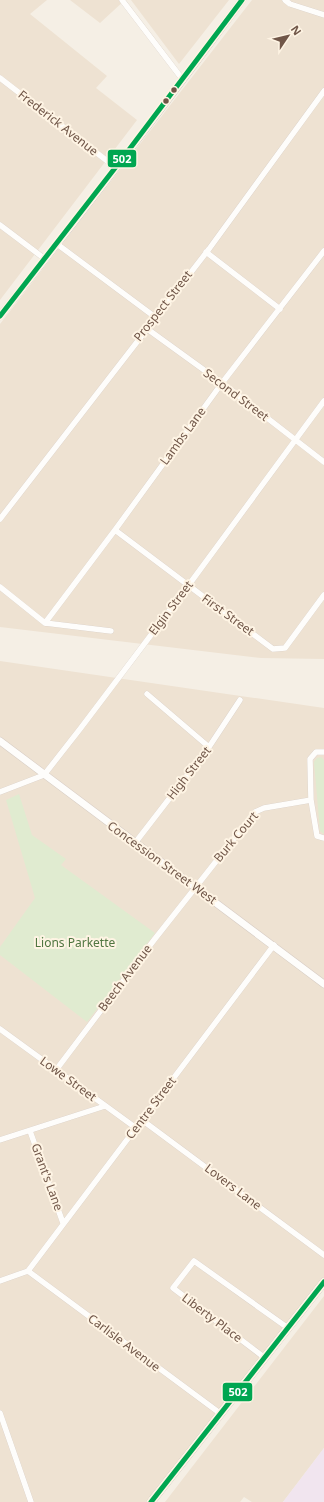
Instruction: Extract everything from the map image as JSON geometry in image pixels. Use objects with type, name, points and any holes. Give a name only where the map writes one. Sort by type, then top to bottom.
[{"type":"main road","points":[[151,1502],[324,1282]]},
{"type":"street","points":[[122,0],[183,80]]},
{"type":"street","points":[[0,316],[183,80],[242,0]]},
{"type":"street","points":[[285,0],[290,4],[324,15]]},
{"type":"street","name":"Frederick Avenue","points":[[0,78],[115,167]]},
{"type":"street","name":"Prospect Street","points":[[0,519],[206,252],[324,91]]},
{"type":"street","points":[[0,225],[45,259]]},
{"type":"street","points":[[57,244],[155,317]]},
{"type":"street","points":[[206,252],[280,309]]},
{"type":"street","name":"Lambs Lane","points":[[45,623],[222,383],[324,252]]},
{"type":"street","name":"Second Street","points":[[146,328],[222,383],[324,462]]},
{"type":"street","name":"Elgin Street","points":[[0,792],[44,774],[113,686],[324,401]]},
{"type":"street","name":"First Street","points":[[115,530],[273,649],[285,648],[324,595]]},
{"type":"street","points":[[0,587],[45,623],[111,631]]},
{"type":"street","points":[[147,694],[210,747]]},
{"type":"street","name":"High Street","points":[[135,843],[210,747],[240,700]]},
{"type":"street","name":"Concession Street West","points":[[0,741],[324,984]]},
{"type":"street","points":[[324,752],[316,752],[310,759],[312,800],[317,836],[324,838]]},
{"type":"street","name":"Burk Court","points":[[195,887],[255,812],[264,808],[312,800]]},
{"type":"street","name":"Beech Avenue","points":[[56,1070],[195,887]]},
{"type":"street","name":"Centre Street","points":[[28,1271],[274,945]]},
{"type":"street","name":"Lowe Street","points":[[0,1029],[136,1128]]},
{"type":"street","points":[[0,1140],[105,1106]]},
{"type":"street","name":"Lovers Lane","points":[[142,1120],[324,1255]]},
{"type":"street","name":"Grant's Lane","points":[[30,1131],[63,1223]]},
{"type":"street","name":"Liberty Place","points":[[265,1358],[173,1288],[194,1261],[288,1328]]},
{"type":"street","points":[[0,1281],[28,1271]]},
{"type":"street","name":"Carlisle Avenue","points":[[28,1271],[221,1414]]},
{"type":"street","points":[[0,1413],[2,1427],[31,1502]]},
{"type":"shaded area","points":[[0,0],[47,0],[30,14],[107,76],[96,88],[137,120],[0,300]]},
{"type":"shaded area","points":[[70,0],[125,0],[100,23]]},
{"type":"shaded area","points":[[131,0],[229,0],[179,64]]},
{"type":"shaded area","points":[[252,0],[324,0],[324,659],[261,658],[0,627],[0,324]]},
{"type":"shaded area","points":[[0,661],[324,708],[324,1279],[146,1502],[0,1502]]},
{"type":"shaded area","points":[[324,1296],[324,1448],[283,1502],[252,1502],[244,1497],[240,1502],[165,1502]]},
{"type":"shaded area","points":[[324,1448],[324,1502],[283,1502]]},
{"type":"green space","points":[[321,757],[324,760],[324,834],[320,831],[314,762],[317,758]]},
{"type":"green space","name":"Lions Parkette","points":[[19,794],[32,835],[66,859],[61,865],[155,933],[87,1022],[0,955],[0,947],[35,898],[6,800]]},
{"type":"transit line","name":"502","points":[[0,316],[122,159],[242,0]]},
{"type":"transit line","name":"502","points":[[151,1502],[324,1282]]}]
